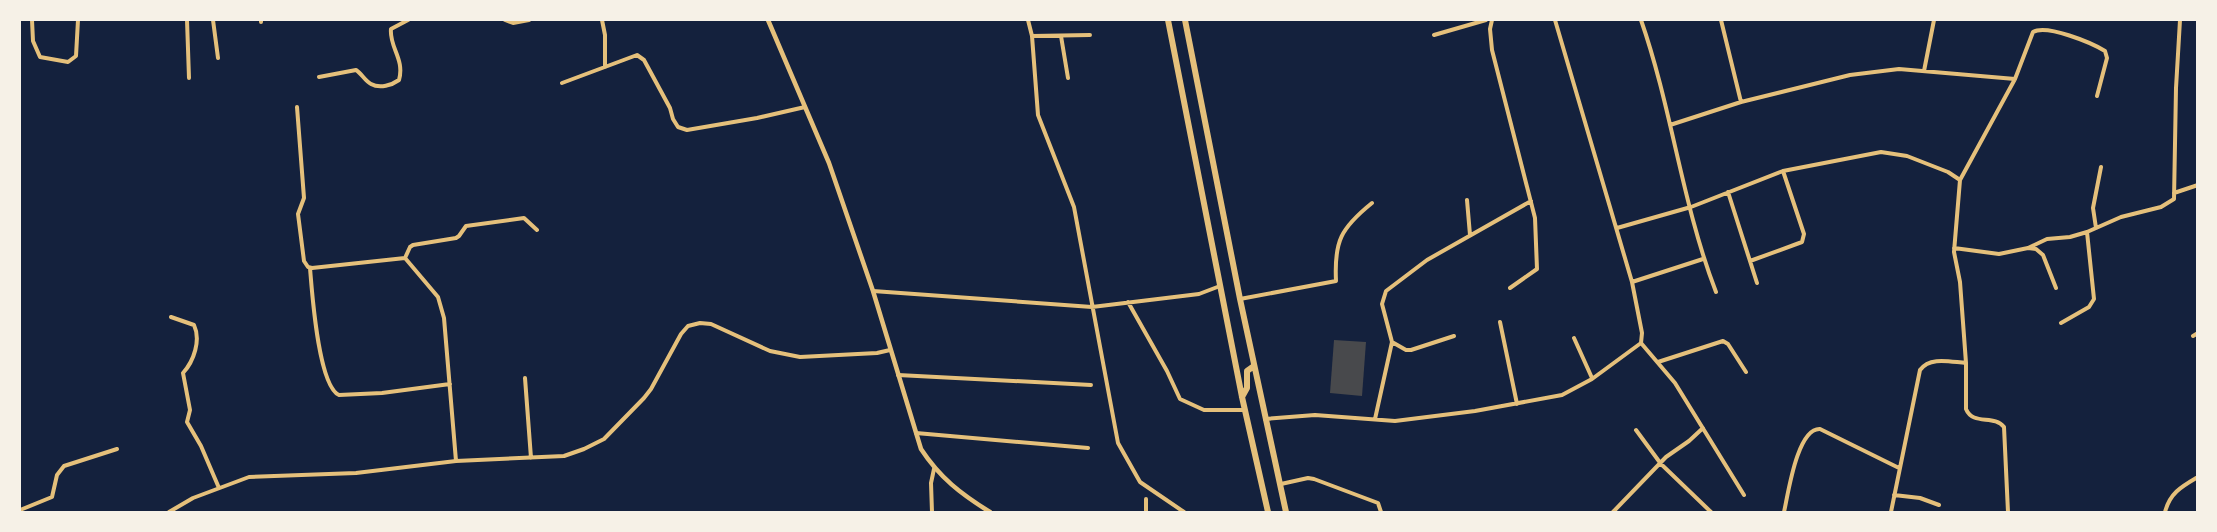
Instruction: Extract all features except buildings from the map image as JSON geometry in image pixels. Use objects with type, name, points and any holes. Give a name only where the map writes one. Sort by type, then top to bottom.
[{"type":"highway","points":[[1168,20],[1242,397],[1268,513]]},
{"type":"highway","points":[[1185,20],[1240,299],[1286,513]]},
{"type":"highway","points":[[1242,397],[1246,392],[1247,371],[1254,366]]},
{"type":"street","points":[[32,20],[33,41],[40,57],[68,62],[76,56],[78,20]]},
{"type":"street","points":[[187,20],[189,78]]},
{"type":"street","points":[[213,20],[218,58]]},
{"type":"street","points":[[319,78],[356,70],[363,74],[370,84],[392,85],[399,80],[401,73],[400,59],[390,36],[391,29],[408,20]]},
{"type":"street","points":[[505,20],[513,22],[529,20]]},
{"type":"street","points":[[602,20],[605,35],[605,67]]},
{"type":"street","points":[[768,20],[828,163],[873,291],[921,449],[934,469],[949,484],[990,513]]},
{"type":"street","points":[[1028,20],[1032,36],[1038,115],[1074,207],[1118,443],[1140,482],[1184,513]]},
{"type":"street","points":[[1434,35],[1486,20]]},
{"type":"street","points":[[1492,20],[1492,50],[1535,218],[1538,265],[1534,273],[1510,288]]},
{"type":"street","points":[[1555,20],[1632,282],[1642,333],[1641,343],[1675,383],[1744,495]]},
{"type":"street","points":[[1641,20],[1654,58],[1703,259],[1716,292]]},
{"type":"street","points":[[1721,20],[1741,102]]},
{"type":"street","points":[[1924,71],[1934,20]]},
{"type":"street","points":[[1954,248],[2000,254],[2028,248],[2047,239],[2070,237],[2132,214],[2162,207],[2174,199],[2176,87],[2181,20]]},
{"type":"street","points":[[2008,513],[2004,428],[1998,421],[1976,419],[1968,414],[1966,409],[1966,363],[1960,282],[1954,248],[1960,180],[2015,79],[2031,35],[2037,30],[2046,29],[2089,43],[2105,51],[2107,58],[2097,96]]},
{"type":"street","points":[[1032,36],[1090,35]]},
{"type":"street","points":[[1061,36],[1068,78]]},
{"type":"street","points":[[562,83],[637,55],[670,108],[678,127],[687,130],[805,107]]},
{"type":"street","points":[[1670,125],[1741,102],[1850,75],[1899,69],[2015,79]]},
{"type":"street","points":[[297,107],[304,198],[298,214],[303,257],[310,268],[318,340],[329,385],[335,393],[339,394],[382,393],[450,384]]},
{"type":"street","points":[[1617,228],[1691,207],[1783,171],[1881,152],[1907,156],[1948,172],[1960,180]]},
{"type":"street","points":[[2096,228],[2093,208],[2101,167]]},
{"type":"street","points":[[1750,261],[1802,242],[1804,239],[1783,171]]},
{"type":"street","points":[[2174,194],[2198,185]]},
{"type":"street","points":[[1728,192],[1757,283]]},
{"type":"street","points":[[1467,200],[1470,235]]},
{"type":"street","points":[[1375,419],[1392,342],[1382,304],[1386,291],[1427,260],[1531,201]]},
{"type":"street","points":[[1240,299],[1336,281],[1335,256],[1343,233],[1356,216],[1371,203]]},
{"type":"street","points":[[405,258],[413,244],[456,238],[466,226],[525,218],[537,230]]},
{"type":"street","points":[[2061,323],[2089,307],[2094,299],[2087,232]]},
{"type":"street","points":[[2028,248],[2036,249],[2043,255],[2056,288]]},
{"type":"street","points":[[310,268],[405,258]]},
{"type":"street","points":[[405,258],[438,297],[444,318],[456,461]]},
{"type":"street","points":[[1632,282],[1703,259]]},
{"type":"street","points":[[873,291],[1092,307],[1199,294],[1220,286]]},
{"type":"street","points":[[1128,302],[1180,399],[1204,410],[1245,410]]},
{"type":"street","points":[[171,317],[194,325],[196,330],[191,365],[183,373],[190,410],[187,422],[201,446],[219,488]]},
{"type":"street","points":[[1500,322],[1517,404]]},
{"type":"street","points":[[169,513],[193,498],[237,480],[257,476],[356,473],[456,461],[564,456],[584,449],[604,439],[651,390],[681,334],[688,326],[700,323],[711,324],[770,351],[790,356],[877,353],[890,350]]},
{"type":"street","points":[[2193,336],[2198,333]]},
{"type":"street","points":[[1392,342],[1406,350],[1411,350],[1454,336]]},
{"type":"street","points":[[1574,338],[1592,379]]},
{"type":"street","points":[[1658,362],[1723,341],[1728,344],[1746,372]]},
{"type":"street","points":[[1265,419],[1315,415],[1395,421],[1517,404],[1562,395],[1592,379],[1641,343]]},
{"type":"street","points":[[1891,513],[1920,370],[1923,365],[1931,362],[1966,363]]},
{"type":"street","points":[[898,375],[1091,385]]},
{"type":"street","points":[[525,378],[531,458]]},
{"type":"street","points":[[1613,513],[1671,452],[1689,441],[1703,428]]},
{"type":"street","points":[[1784,513],[1792,472],[1800,450],[1815,429],[1820,429],[1899,468]]},
{"type":"street","points":[[1636,430],[1661,464],[1711,513]]},
{"type":"street","points":[[916,434],[1088,448]]},
{"type":"street","points":[[20,510],[52,497],[57,475],[64,466],[117,449]]},
{"type":"street","points":[[932,513],[931,483],[934,469]]},
{"type":"street","points":[[2165,513],[2175,490],[2198,477]]},
{"type":"street","points":[[1281,484],[1308,478],[1314,479],[1378,503],[1381,513]]},
{"type":"street","points":[[1894,495],[1920,498],[1940,505]]},
{"type":"street","points":[[1146,499],[1146,513]]}]
